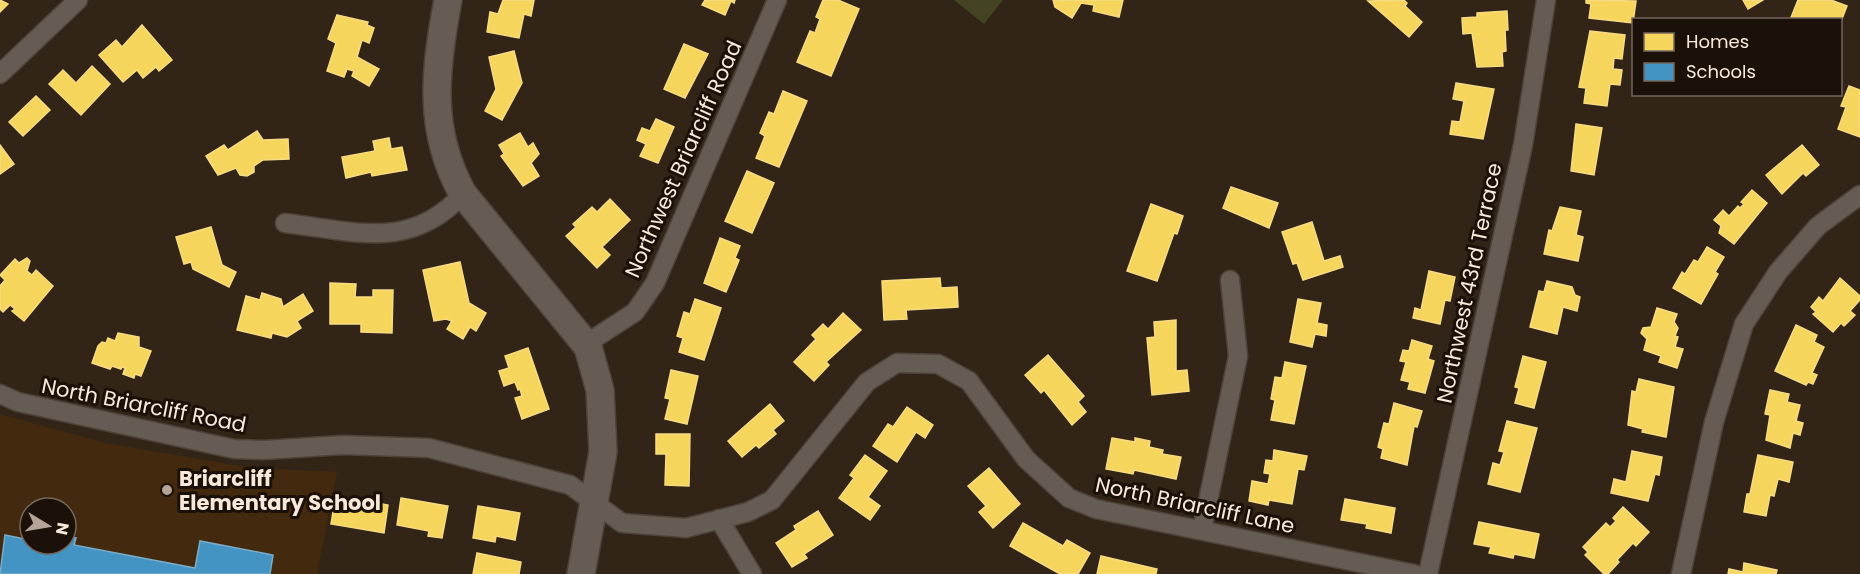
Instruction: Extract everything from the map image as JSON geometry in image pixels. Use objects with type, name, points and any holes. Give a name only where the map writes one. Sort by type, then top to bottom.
[{"type":"main road","points":[[448,0],[438,55],[438,128],[452,174],[463,194],[588,347],[600,390],[603,452],[581,574]]},
{"type":"street","points":[[0,74],[78,0]]},
{"type":"street","name":"Northwest Briarcliff Road","points":[[588,347],[595,338],[634,312],[655,283],[777,0]]},
{"type":"street","name":"Northwest 43rd Terrace","points":[[1428,574],[1523,145],[1546,0]]},
{"type":"street","points":[[285,224],[388,235],[433,220],[463,194]]},
{"type":"street","points":[[1681,574],[1714,422],[1744,324],[1778,272],[1818,226],[1860,195]]},
{"type":"street","points":[[1202,530],[1238,356],[1230,280]]},
{"type":"street","name":"North Briarcliff Lane","points":[[594,503],[622,523],[686,528],[748,512],[772,500],[867,382],[897,363],[938,364],[969,381],[1026,459],[1069,498],[1096,509],[1414,574]]},
{"type":"street","name":"North Briarcliff Road","points":[[0,394],[18,402],[234,449],[264,450],[343,445],[429,448],[570,486],[594,503]]},
{"type":"street","points":[[719,519],[752,574]]},
{"type":"shaded area","points":[[954,0],[1003,0],[984,24]]},
{"type":"shaded area","name":"Briarcliff Elementary School","points":[[0,414],[105,443],[252,468],[337,472],[317,574],[0,574]]},
{"type":"building: Homes","points":[[0,0],[8,4],[0,12]]},
{"type":"building: Homes","points":[[503,0],[534,0],[531,16],[524,14],[519,38],[487,32],[490,12],[498,14]]},
{"type":"building: Homes","points":[[705,0],[735,0],[734,3],[731,1],[725,15],[702,5]]},
{"type":"building: Homes","points":[[823,0],[838,0],[859,9],[831,76],[797,62],[810,31],[815,33],[820,19],[816,17]]},
{"type":"building: Homes","points":[[1053,0],[1123,0],[1119,17],[1093,11],[1094,5],[1081,3],[1072,18],[1055,7]]},
{"type":"building: Homes","points":[[1404,0],[1407,3],[1405,6],[1422,22],[1409,37],[1368,1]]},
{"type":"building: Homes","points":[[1586,0],[1636,1],[1632,23],[1589,18],[1591,4],[1586,3]]},
{"type":"building: Homes","points":[[1743,0],[1763,0],[1748,9]]},
{"type":"building: Homes","points":[[1798,0],[1831,0],[1847,6],[1842,19],[1791,18]]},
{"type":"building: Homes","points":[[1507,11],[1508,30],[1505,30],[1506,51],[1502,52],[1503,66],[1477,67],[1472,33],[1463,34],[1462,18],[1477,17],[1477,13]]},
{"type":"building: Homes","points":[[337,15],[368,22],[367,25],[374,28],[369,43],[362,40],[357,57],[379,69],[369,86],[352,76],[354,71],[347,69],[344,77],[327,71],[336,43],[328,39]]},
{"type":"building: Homes","points":[[142,25],[172,60],[159,71],[156,67],[143,78],[137,70],[123,82],[99,55],[116,40],[122,47]]},
{"type":"building: Homes","points":[[1590,31],[1625,35],[1622,59],[1614,58],[1613,69],[1622,70],[1620,85],[1610,84],[1607,106],[1584,103],[1586,88],[1579,87]]},
{"type":"building: Homes","points":[[684,44],[708,54],[685,98],[664,89]]},
{"type":"building: Homes","points":[[514,51],[522,83],[502,120],[485,111],[496,89],[489,57]]},
{"type":"building: Homes","points":[[92,66],[110,84],[81,115],[49,84],[63,70],[76,83]]},
{"type":"building: Homes","points":[[1456,83],[1494,89],[1483,139],[1450,134],[1452,121],[1460,122],[1464,101],[1453,99]]},
{"type":"building: Homes","points":[[1849,86],[1860,90],[1860,137],[1838,129],[1846,107],[1841,106]]},
{"type":"building: Homes","points":[[783,91],[807,101],[779,167],[756,158],[765,136],[760,133],[769,112],[774,114]]},
{"type":"building: Homes","points":[[36,96],[50,110],[23,136],[9,122]]},
{"type":"building: Homes","points":[[656,119],[674,127],[658,163],[640,156],[646,144],[637,140],[642,128],[650,131]]},
{"type":"building: Homes","points":[[1576,124],[1602,128],[1594,175],[1571,171]]},
{"type":"building: Homes","points":[[257,131],[263,140],[288,139],[289,159],[263,160],[254,166],[254,172],[247,176],[240,175],[236,168],[218,175],[206,156],[224,145],[228,150]]},
{"type":"building: Homes","points":[[520,133],[528,147],[533,143],[539,154],[531,163],[539,176],[523,186],[501,156],[504,154],[499,145]]},
{"type":"building: Homes","points":[[389,138],[391,149],[402,147],[407,170],[372,176],[371,172],[346,178],[342,157],[375,151],[373,141]]},
{"type":"building: Homes","points":[[0,145],[14,164],[0,174]]},
{"type":"building: Homes","points":[[1802,145],[1819,165],[1806,176],[1803,173],[1782,194],[1766,175]]},
{"type":"building: Homes","points":[[747,171],[774,183],[752,233],[725,221]]},
{"type":"building: Homes","points":[[1231,187],[1278,203],[1269,228],[1223,208]]},
{"type":"building: Homes","points":[[1752,190],[1767,203],[1734,244],[1719,233],[1721,226],[1714,220],[1723,210],[1729,216],[1738,206],[1740,208],[1744,204],[1741,202]]},
{"type":"building: Homes","points":[[610,199],[630,220],[602,247],[610,255],[597,268],[566,236],[576,227],[573,224],[592,207],[597,212]]},
{"type":"building: Homes","points":[[1151,204],[1183,216],[1177,234],[1174,233],[1157,281],[1127,271]]},
{"type":"building: Homes","points":[[1560,207],[1581,211],[1576,235],[1583,237],[1578,261],[1544,254],[1549,230],[1552,231]]},
{"type":"building: Homes","points":[[1312,222],[1324,261],[1340,256],[1343,267],[1303,280],[1297,263],[1293,264],[1282,232]]},
{"type":"building: Homes","points":[[211,227],[222,265],[236,272],[229,287],[193,269],[191,262],[184,264],[176,237]]},
{"type":"building: Homes","points":[[720,238],[740,246],[735,258],[739,260],[726,292],[704,283]]},
{"type":"building: Homes","points":[[1707,247],[1724,257],[1715,272],[1718,274],[1701,304],[1673,288],[1682,272],[1685,274],[1694,260],[1698,262]]},
{"type":"building: Homes","points":[[27,258],[30,261],[27,271],[32,275],[36,270],[53,286],[24,321],[12,311],[15,309],[10,305],[3,312],[0,309],[0,286],[5,280],[0,275],[15,259],[19,263]]},
{"type":"building: Homes","points":[[460,262],[469,303],[486,313],[476,331],[470,327],[463,339],[447,329],[452,321],[446,319],[434,321],[423,270]]},
{"type":"building: Homes","points":[[1429,271],[1455,277],[1450,301],[1445,300],[1440,324],[1413,318],[1415,308],[1421,310]]},
{"type":"building: Homes","points":[[940,278],[941,288],[957,287],[958,307],[906,310],[907,319],[884,320],[882,281]]},
{"type":"building: Homes","points":[[1840,278],[1860,296],[1860,300],[1850,311],[1855,315],[1844,326],[1841,323],[1833,332],[1813,314],[1816,312],[1811,307],[1819,297],[1823,301]]},
{"type":"building: Homes","points":[[1547,281],[1572,287],[1575,295],[1580,297],[1577,311],[1563,307],[1557,334],[1530,327],[1539,291],[1544,292]]},
{"type":"building: Homes","points":[[330,283],[356,284],[355,297],[373,297],[373,290],[393,290],[392,333],[361,332],[361,324],[330,324]]},
{"type":"building: Homes","points":[[262,293],[281,299],[283,307],[303,294],[313,311],[297,321],[301,328],[287,337],[272,333],[271,338],[237,330],[246,296],[260,300]]},
{"type":"building: Homes","points":[[695,299],[721,308],[704,360],[679,352],[683,338],[677,336],[684,312],[690,314]]},
{"type":"building: Homes","points":[[1298,299],[1321,303],[1317,323],[1327,325],[1326,336],[1315,334],[1312,347],[1290,342]]},
{"type":"building: Homes","points":[[1657,308],[1677,314],[1674,322],[1678,328],[1675,347],[1683,349],[1677,368],[1659,362],[1661,356],[1644,350],[1647,339],[1641,333],[1643,328],[1651,327]]},
{"type":"building: Homes","points":[[843,313],[861,330],[826,362],[829,365],[814,381],[794,362],[816,339],[812,335],[823,324],[828,329]]},
{"type":"building: Homes","points":[[1176,320],[1176,371],[1187,370],[1189,391],[1152,395],[1147,338],[1155,337],[1154,322]]},
{"type":"building: Homes","points":[[1796,325],[1817,335],[1814,342],[1824,347],[1812,373],[1817,375],[1813,384],[1808,382],[1806,385],[1775,371]]},
{"type":"building: Homes","points":[[118,333],[139,337],[139,347],[151,351],[141,376],[135,374],[134,378],[123,374],[125,368],[122,367],[121,369],[112,366],[110,369],[92,363],[98,346],[102,342],[106,343],[108,338],[115,341]]},
{"type":"building: Homes","points":[[1412,340],[1432,346],[1428,359],[1434,361],[1425,393],[1408,389],[1410,382],[1401,380],[1406,362],[1400,361],[1403,350],[1409,351]]},
{"type":"building: Homes","points":[[528,348],[549,409],[522,419],[515,398],[522,396],[520,389],[518,390],[515,382],[504,386],[499,371],[509,368],[505,356]]},
{"type":"building: Homes","points":[[1048,355],[1084,396],[1078,402],[1086,412],[1072,425],[1044,390],[1041,393],[1025,375]]},
{"type":"building: Homes","points":[[1523,356],[1546,362],[1534,408],[1515,403],[1519,388],[1515,387]]},
{"type":"building: Homes","points":[[1285,362],[1306,366],[1294,424],[1271,420],[1275,400],[1271,399],[1275,377],[1282,378]]},
{"type":"building: Homes","points":[[671,370],[698,376],[687,424],[665,419],[670,399],[665,398]]},
{"type":"building: Homes","points":[[1639,379],[1674,387],[1666,437],[1642,432],[1643,429],[1628,425],[1632,391],[1636,392]]},
{"type":"building: Homes","points":[[1770,390],[1789,394],[1787,402],[1800,405],[1796,421],[1803,423],[1800,435],[1793,433],[1790,448],[1766,440],[1770,415],[1765,414]]},
{"type":"building: Homes","points":[[1394,403],[1422,411],[1417,427],[1414,426],[1407,465],[1381,458],[1383,449],[1378,447],[1384,423],[1389,424]]},
{"type":"building: Homes","points":[[770,404],[784,421],[773,430],[776,434],[759,448],[756,445],[742,457],[728,441]]},
{"type":"building: Homes","points":[[907,407],[933,425],[925,438],[916,432],[897,462],[873,446],[888,424],[893,427]]},
{"type":"building: Homes","points":[[1507,421],[1537,428],[1520,492],[1488,484],[1493,463],[1500,465],[1504,452],[1499,451]]},
{"type":"building: Homes","points":[[656,434],[690,434],[689,486],[665,485],[666,454],[656,454]]},
{"type":"building: Homes","points":[[1112,438],[1135,442],[1135,438],[1150,441],[1149,447],[1163,450],[1162,454],[1181,457],[1176,479],[1134,470],[1133,474],[1106,469]]},
{"type":"building: Homes","points":[[1274,450],[1307,456],[1304,470],[1298,469],[1292,504],[1269,500],[1268,505],[1249,501],[1252,481],[1268,484],[1270,474],[1264,473],[1266,460],[1273,461]]},
{"type":"building: Homes","points":[[1632,451],[1662,457],[1659,475],[1655,474],[1648,501],[1611,493],[1614,479],[1626,482]]},
{"type":"building: Homes","points":[[865,455],[887,471],[868,497],[880,506],[870,520],[839,498],[854,478],[850,475]]},
{"type":"building: Homes","points":[[1758,455],[1793,462],[1789,482],[1778,479],[1774,496],[1770,495],[1766,516],[1744,512]]},
{"type":"building: Homes","points":[[989,468],[1020,504],[993,528],[979,512],[986,506],[968,486]]},
{"type":"building: Homes","points":[[401,498],[448,506],[442,538],[428,536],[429,531],[397,525]]},
{"type":"building: Homes","points":[[1345,499],[1395,508],[1391,533],[1366,528],[1367,524],[1341,520]]},
{"type":"building: Homes","points":[[335,500],[366,505],[367,501],[388,505],[384,533],[331,524]]},
{"type":"building: Homes","points":[[478,506],[520,513],[515,540],[496,536],[495,542],[473,538]]},
{"type":"building: Homes","points":[[1623,507],[1649,532],[1636,546],[1633,543],[1608,574],[1604,574],[1585,555],[1588,552],[1583,547],[1606,523],[1610,527],[1616,521],[1613,518]]},
{"type":"building: Homes","points":[[818,511],[833,535],[804,554],[807,558],[792,567],[776,543],[796,530],[794,526]]},
{"type":"building: Homes","points":[[1479,522],[1539,534],[1534,558],[1514,554],[1513,558],[1489,553],[1491,547],[1474,544]]},
{"type":"building: Homes","points":[[1023,523],[1063,546],[1067,540],[1090,553],[1078,574],[1060,574],[1010,546]]},
{"type":"building: Homes","points":[[477,553],[521,562],[519,574],[473,574]]},
{"type":"building: Homes","points":[[1101,556],[1157,569],[1156,574],[1097,574]]},
{"type":"building: Homes","points":[[1744,563],[1777,570],[1776,574],[1728,574],[1729,569],[1743,572]]},
{"type":"building: Schools","points":[[5,535],[18,538],[18,556],[78,556],[78,546],[195,568],[200,541],[273,555],[270,574],[0,574]]},
{"type":"place","name":"Briarcliff Elementary School","points":[[167,490]]}]
